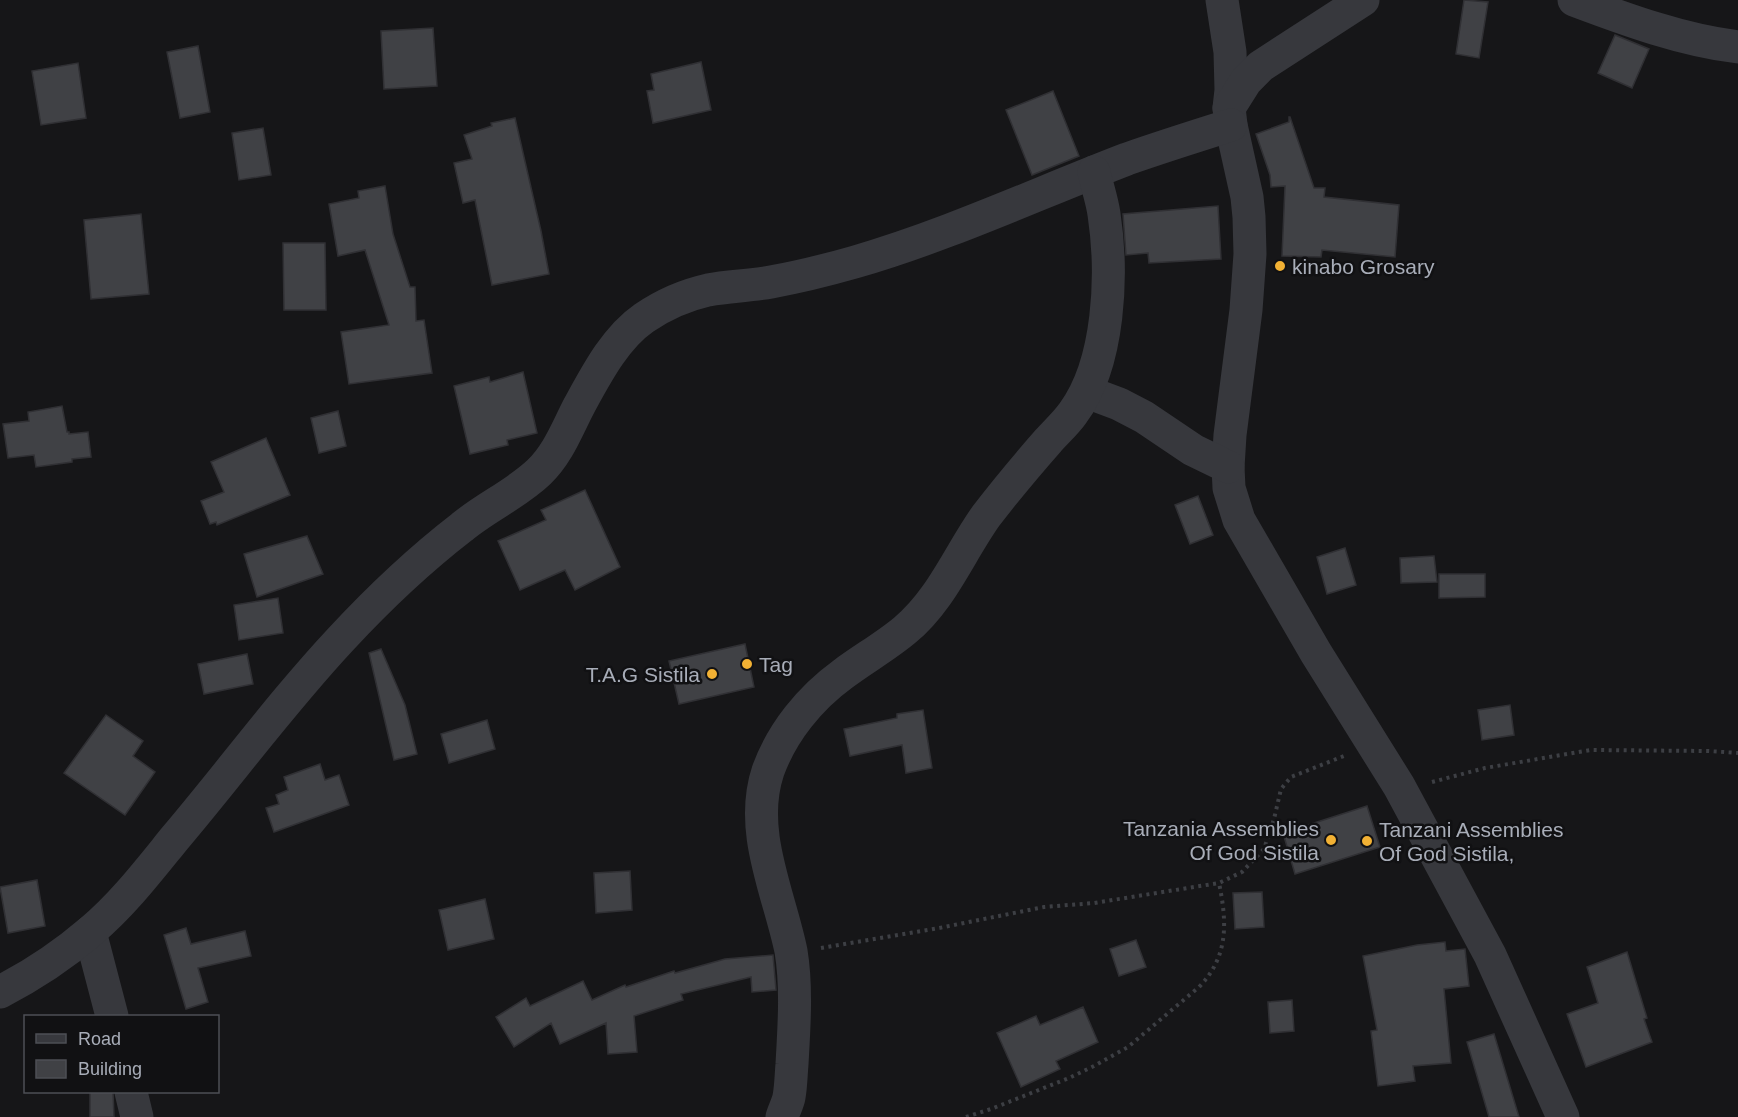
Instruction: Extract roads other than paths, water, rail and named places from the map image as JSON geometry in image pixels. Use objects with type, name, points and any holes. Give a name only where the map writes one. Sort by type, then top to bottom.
[{"type":"street","points":[[1222,0],[1230,52],[1230,117],[1247,197],[1250,254],[1245,322],[1230,435],[1229,488],[1239,520],[1316,653],[1399,786],[1490,955],[1563,1117]]},
{"type":"street","points":[[0,992],[39,971],[90,932],[120,904],[202,807],[269,721],[377,601],[415,565],[466,523],[508,496],[540,471],[560,445],[580,405],[619,342],[641,320],[670,302],[706,290],[767,283],[867,258],[1011,206],[1230,117],[1246,81],[1261,66],[1363,0]]},
{"type":"street","points":[[1574,0],[1689,38],[1738,47]]},
{"type":"street","points":[[782,1117],[789,1098],[794,994],[791,952],[769,866],[764,834],[761,805],[768,773],[778,748],[796,720],[818,695],[906,629],[933,601],[1005,490],[1072,414],[1087,392],[1104,329],[1108,281],[1104,213],[1094,172]]},
{"type":"street","points":[[1087,392],[1119,404],[1144,417],[1193,450],[1228,467]]},
{"type":"street","points":[[90,932],[111,1015]]},
{"type":"street","points":[[131,1093],[137,1117]]},
{"type":"place","name":"kinabo Grosary","points":[[1280,266]]},
{"type":"place","name":"Tag","points":[[747,664]]},
{"type":"place","name":"T.A.G Sistila","points":[[712,674]]},
{"type":"place","name":"Tanzania Assemblies Of God Sistila","points":[[1331,840]]},
{"type":"place","name":"Tanzani Assemblies Of God Sistila,","points":[[1367,841]]}]
